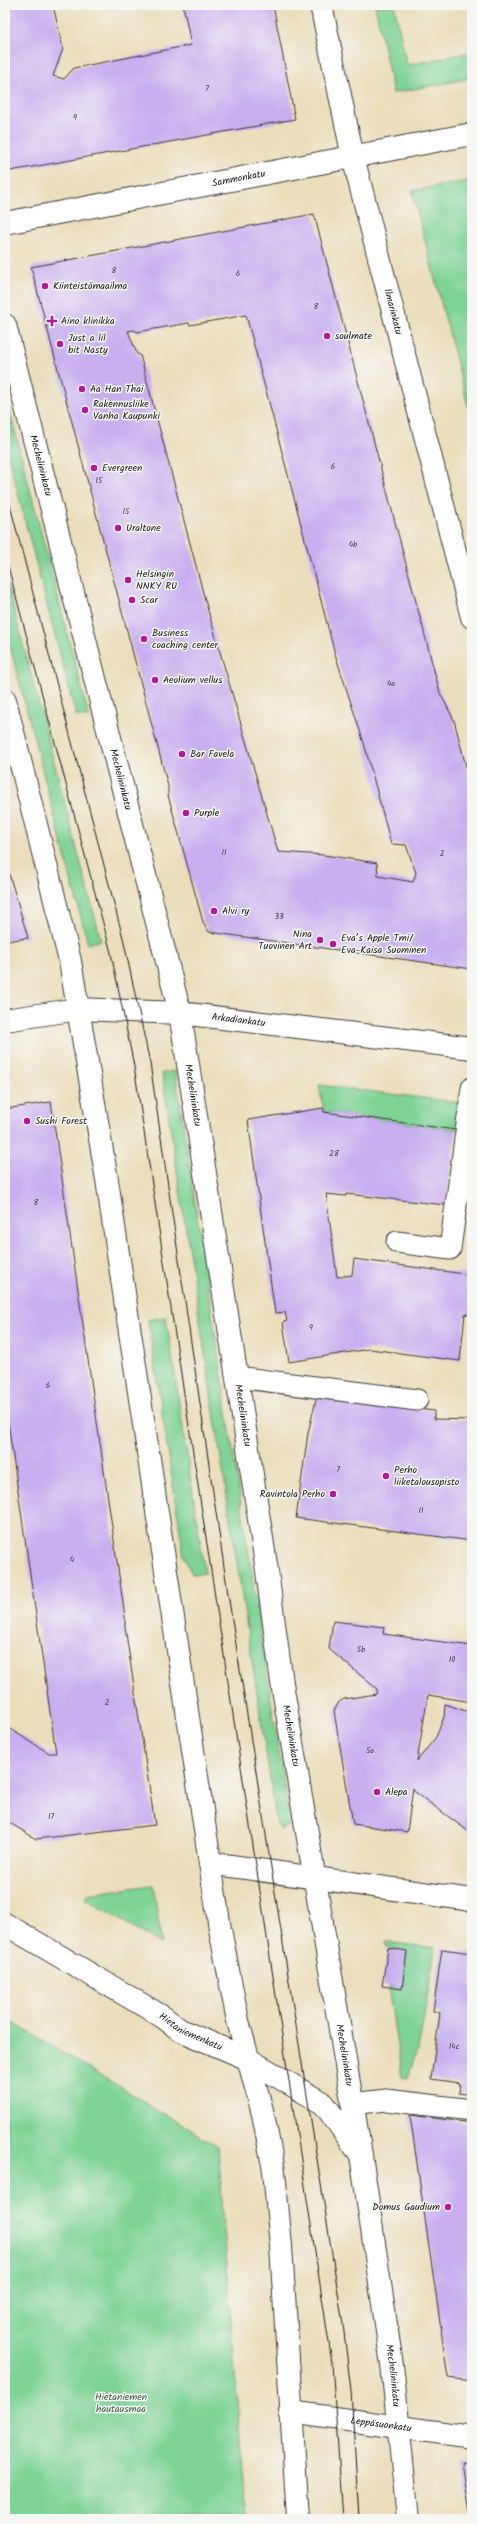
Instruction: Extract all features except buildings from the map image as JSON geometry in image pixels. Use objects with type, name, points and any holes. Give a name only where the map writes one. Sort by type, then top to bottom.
[{"type":"main road","name":"Ilmarinkatu","points":[[321,5],[352,157],[472,617]]},
{"type":"main road","name":"Sammonkatu","points":[[5,223],[472,134]]},
{"type":"main road","name":"Mechelininkatu","points":[[5,325],[180,1013],[237,1377],[282,1683],[361,2155],[399,2427],[408,2519]]},
{"type":"main road","points":[[5,700],[62,923],[78,1009],[108,1188],[210,1863],[237,2014],[263,2114],[274,2171],[281,2246],[290,2412],[298,2519]]},
{"type":"main road","name":"Arkadiankatu","points":[[5,1020],[78,1009],[180,1013],[472,1048]]},
{"type":"main road","points":[[210,1863],[472,1900]]},
{"type":"main road","name":"Hietaniemenkatu","points":[[5,1924],[162,2017],[180,2030],[248,2059],[324,2104],[361,2155]]},
{"type":"main road","name":"Leppäsuonkatu","points":[[290,2412],[472,2437]]},
{"type":"lane","points":[[397,1242],[450,1249],[472,1088]]},
{"type":"lane","points":[[237,1377],[416,1400]]},
{"type":"lane","points":[[352,2104],[386,2100],[472,2110]]},
{"type":"green space","points":[[375,5],[394,5],[407,65],[472,52],[472,78],[393,93]]},
{"type":"green space","points":[[472,180],[472,421],[412,191]]},
{"type":"green space","points":[[5,393],[89,717],[76,716],[5,444]]},
{"type":"green space","points":[[5,576],[101,940],[88,944],[5,627]]},
{"type":"green space","points":[[175,1071],[290,1825],[281,1830],[277,1824],[162,1073]]},
{"type":"green space","points":[[319,1085],[463,1103],[456,1130],[324,1112]]},
{"type":"green space","points":[[166,1317],[205,1573],[192,1574],[184,1557],[148,1320]]},
{"type":"green space","points":[[153,1885],[162,1944],[85,1899],[87,1894]]},
{"type":"green space","points":[[385,1942],[435,1948],[420,2040],[408,2078],[402,2077],[388,1987],[402,1989],[407,1952],[388,1948]]},
{"type":"green space","name":"Hietaniemen hautausmaa","points":[[5,2018],[218,2146],[246,2519],[5,2519]]},
{"type":"tram line","points":[[5,486],[123,938],[150,1063],[228,1594],[343,2324],[351,2391],[359,2519]]},
{"type":"tram line","points":[[5,555],[111,953],[134,1066],[332,2363],[343,2519]]},
{"type":"place","name":"Kiinteistömaailma","points":[[45,286]]},
{"type":"place","name":"Aino klinikka","points":[[52,321]]},
{"type":"place","name":"soulmate","points":[[327,336]]},
{"type":"place","name":"Just a lil bit Nasty","points":[[60,344]]},
{"type":"place","name":"Aa Han Thai","points":[[82,389]]},
{"type":"place","name":"Rakennusliike Vanha Kaupunki","points":[[85,410]]},
{"type":"place","name":"Evergreen","points":[[94,468]]},
{"type":"place","name":"Uraltone","points":[[118,528]]},
{"type":"place","name":"Helsingin NNKY RU","points":[[128,580]]},
{"type":"place","name":"Scar","points":[[132,600]]},
{"type":"place","name":"Business coaching center","points":[[144,639]]},
{"type":"place","name":"Aeolium vellus","points":[[155,680]]},
{"type":"place","name":"Bar Favela","points":[[182,754]]},
{"type":"place","name":"Purple","points":[[186,813]]},
{"type":"place","name":"Alvi ry","points":[[214,911]]},
{"type":"place","name":"Nina Tuovinen Art","points":[[320,940]]},
{"type":"place","name":"Eva’s Apple Tmi/ Eva-Kaisa Suominen","points":[[333,944]]},
{"type":"place","name":"Sushi Forest","points":[[27,1121]]},
{"type":"place","name":"Perho liiketalousopisto","points":[[386,1476]]},
{"type":"place","name":"Ravintola Perho","points":[[333,1494]]},
{"type":"place","name":"Alepa","points":[[377,1792]]},
{"type":"place","name":"Domus Gaudium","points":[[448,2207]]}]
